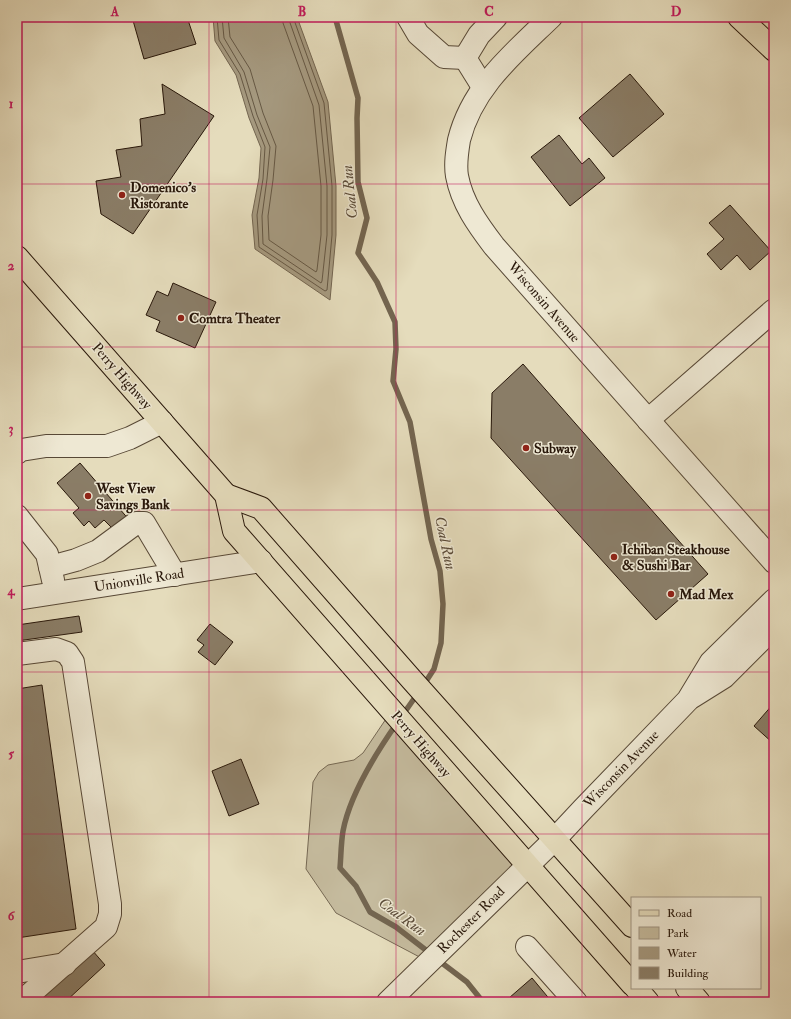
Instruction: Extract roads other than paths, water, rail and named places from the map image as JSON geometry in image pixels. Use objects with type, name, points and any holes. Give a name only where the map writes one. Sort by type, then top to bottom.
[{"type":"main road","points":[[745,19],[774,50]]},
{"type":"main road","name":"Perry Highway","points":[[17,257],[226,496],[234,531],[631,983]]},
{"type":"main road","points":[[226,496],[261,508],[419,688],[631,925]]},
{"type":"main road","points":[[637,989],[648,1002]]},
{"type":"main road","points":[[688,989],[700,1002]]},
{"type":"street","points":[[408,17],[418,34],[444,57],[465,58]]},
{"type":"street","points":[[465,58],[479,34],[496,17]]},
{"type":"street","name":"Wisconsin Avenue","points":[[551,17],[506,60],[484,87],[466,118],[457,150],[457,176],[460,190],[467,207],[494,246],[774,562]]},
{"type":"street","points":[[465,58],[484,87]]},
{"type":"street","points":[[648,420],[774,310]]},
{"type":"street","points":[[17,453],[21,450],[46,446],[107,446],[130,438],[162,422]]},
{"type":"street","points":[[17,516],[47,554],[56,593]]},
{"type":"street","points":[[50,566],[76,560],[98,551],[136,524],[144,523],[175,574]]},
{"type":"street","name":"Unionville Road","points":[[17,599],[261,561]]},
{"type":"street","name":"Wisconsin Avenue","points":[[555,839],[688,700],[711,662],[774,600]]},
{"type":"street","name":"Wisconsin Avenue","points":[[688,700],[724,677],[774,627]]},
{"type":"street","points":[[17,654],[56,649],[67,652],[73,662],[110,904],[110,914],[106,927],[21,1002]]},
{"type":"street","name":"Rochester Road","points":[[388,1002],[527,864],[555,839]]},
{"type":"street","points":[[527,947],[576,1002]]},
{"type":"street","points":[[17,972],[65,964]]},
{"type":"water","points":[[213,17],[297,17],[328,102],[336,186],[336,235],[330,300],[255,249],[252,215],[259,178],[261,148],[249,118],[236,75],[215,41]]},
{"type":"waterway","name":"Coal Run","points":[[335,17],[358,98],[358,182],[367,218],[358,253],[377,282],[395,322],[396,349],[393,381],[410,422],[431,539],[440,571],[443,604],[441,643],[434,669],[423,686]]},
{"type":"waterway","name":"Coal Run","points":[[402,716],[418,693]]},
{"type":"waterway","name":"Coal Run","points":[[397,723],[365,774],[351,803],[343,831],[340,868],[356,886],[370,912],[396,927],[431,954]]},
{"type":"waterway","name":"Coal Run","points":[[438,960],[467,982],[483,1002]]},
{"type":"place","name":"Domenico's Ristorante","points":[[122,195]]},
{"type":"place","name":"Comtra Theater","points":[[181,318]]},
{"type":"place","name":"Subway","points":[[526,448]]},
{"type":"place","name":"West View Savings Bank","points":[[88,496]]},
{"type":"place","name":"Ichiban Steakhouse & Sushi Bar","points":[[614,557]]},
{"type":"place","name":"Mad Mex","points":[[671,594]]}]
